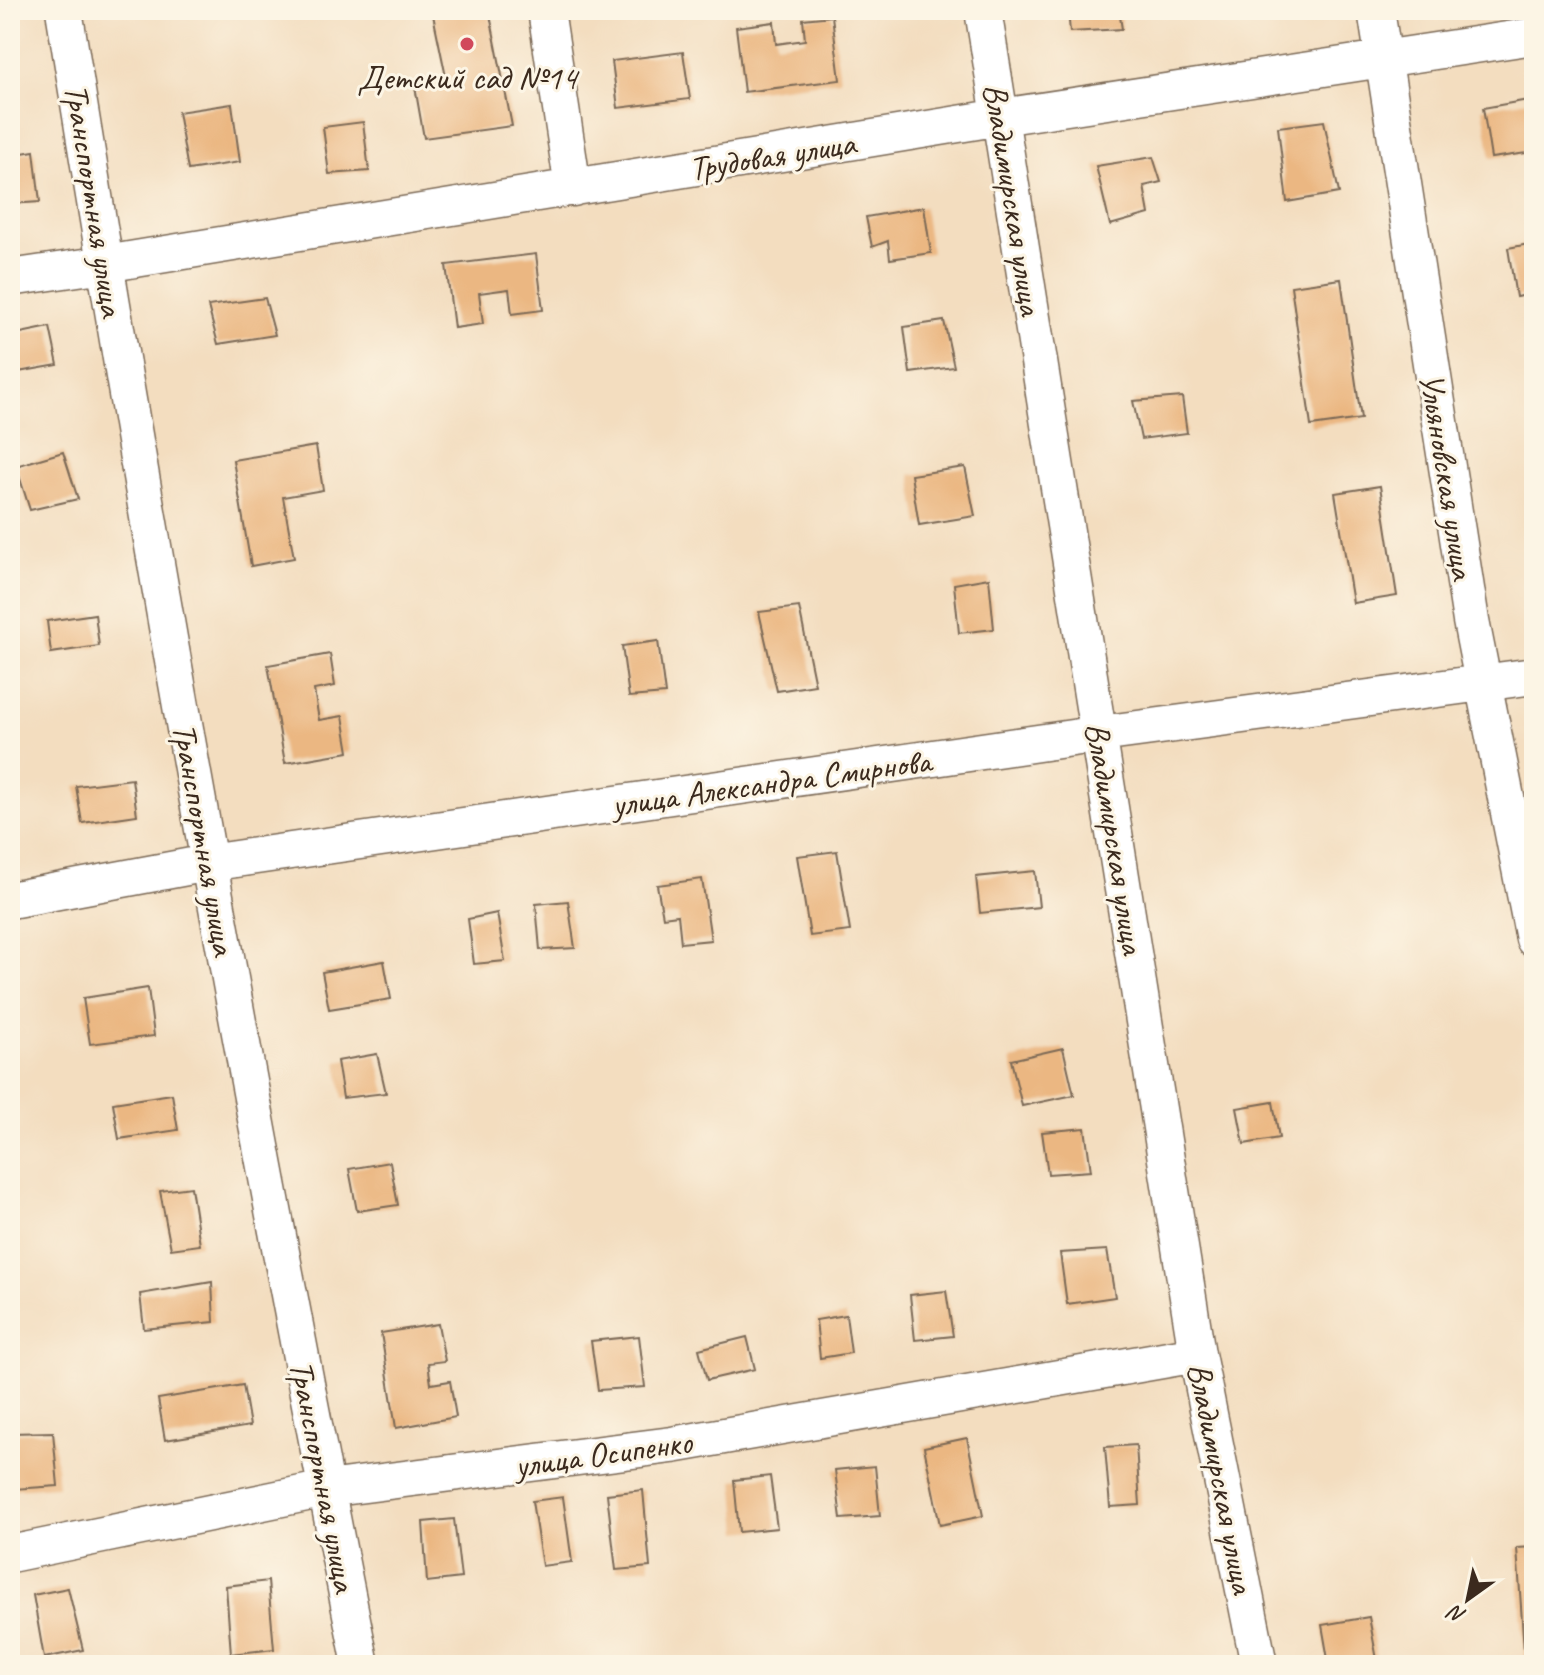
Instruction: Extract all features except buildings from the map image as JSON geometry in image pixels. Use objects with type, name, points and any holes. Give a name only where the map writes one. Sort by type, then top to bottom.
[{"type":"street","name":"Транспортная улица","points":[[64,10],[208,863],[361,1665]]},
{"type":"street","points":[[546,10],[573,188]]},
{"type":"street","name":"Владимирская улица","points":[[983,10],[1197,1354],[1259,1665]]},
{"type":"street","name":"Ульяновская улица","points":[[1376,10],[1471,621],[1534,939]]},
{"type":"street","name":"Трудовая улица","points":[[10,278],[1001,117],[1534,36]]},
{"type":"street","name":"улица Александра Смирнова","points":[[10,900],[208,863],[1100,734],[1534,676]]},
{"type":"street","name":"улица Осипенко","points":[[10,1554],[326,1489],[672,1445],[1197,1354]]},
{"type":"place","name":"Детский сад №14","points":[[467,44]]}]
